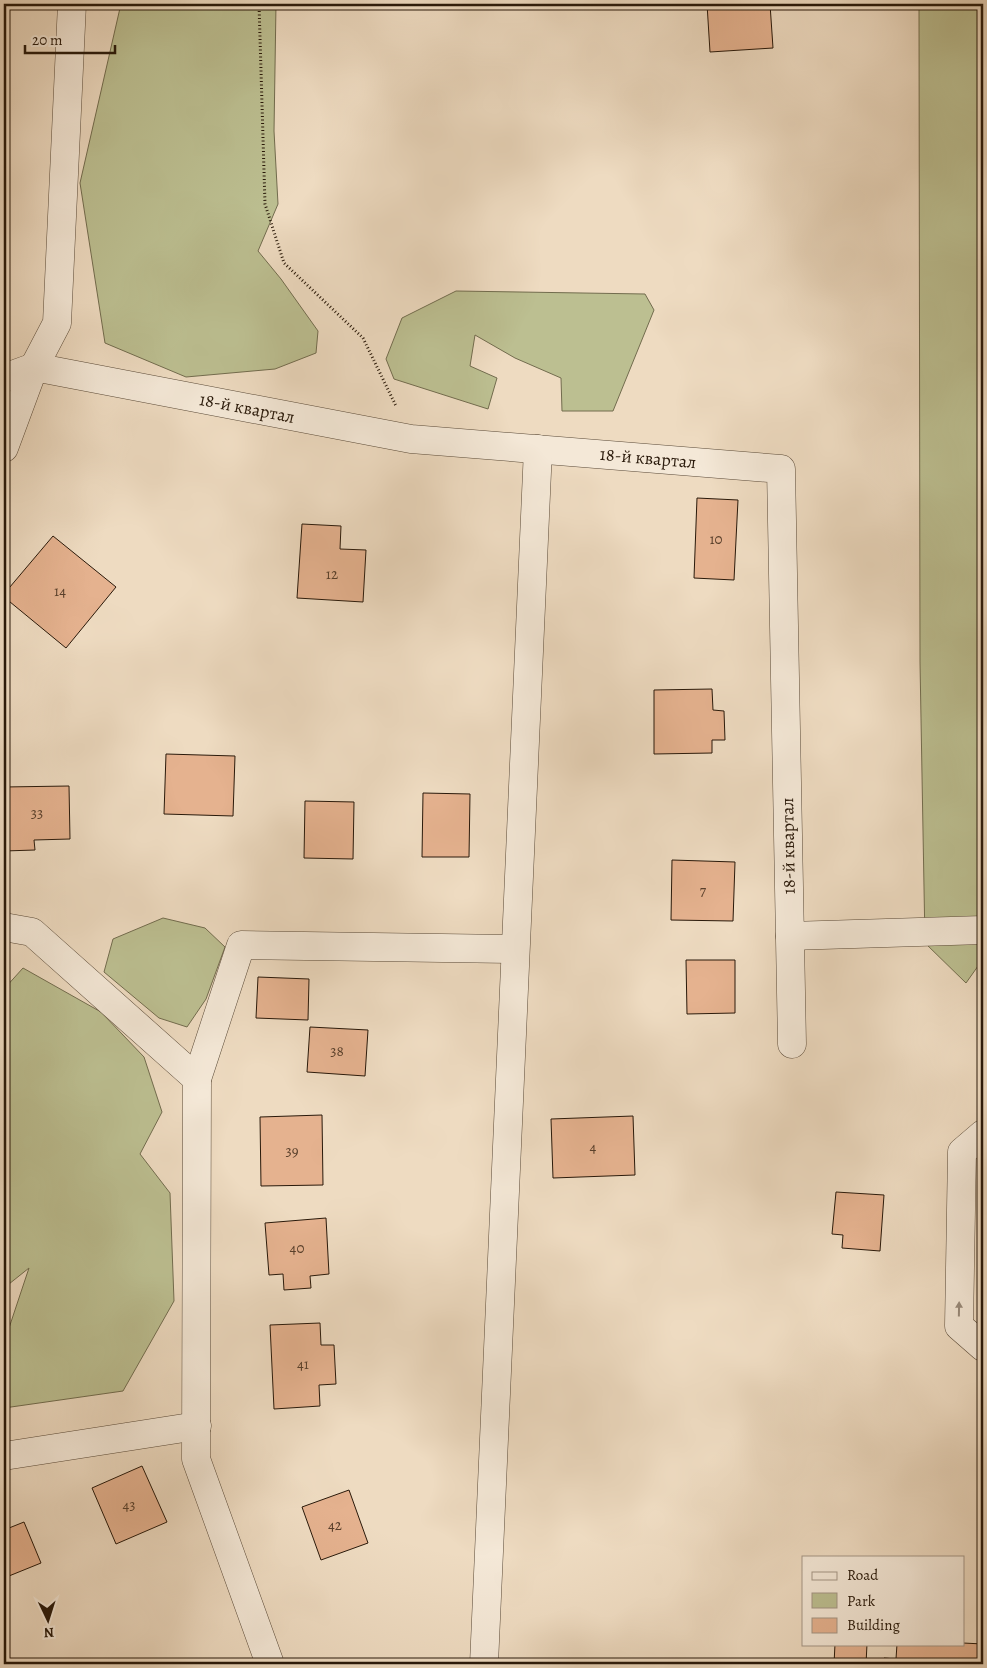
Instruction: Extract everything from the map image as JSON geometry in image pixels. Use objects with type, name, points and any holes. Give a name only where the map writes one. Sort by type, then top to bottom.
[{"type":"street","points":[[4,448],[34,367],[57,323],[72,4]]},
{"type":"street","points":[[4,378],[34,367]]},
{"type":"street","name":"18-й квартал","points":[[34,367],[411,439],[781,470],[792,1044]]},
{"type":"street","points":[[484,1664],[538,449]]},
{"type":"street","points":[[4,927],[32,932],[197,1079]]},
{"type":"street","points":[[790,936],[983,930]]},
{"type":"street","points":[[270,1664],[196,1459],[197,1079],[241,945],[515,949]]},
{"type":"street","points":[[983,1134],[962,1152],[959,1326],[983,1347]]},
{"type":"street","points":[[4,1456],[197,1426]]},
{"type":"path","points":[[259,4],[265,204],[284,263],[363,338],[411,439]]},
{"type":"green space","points":[[123,4],[276,4],[274,131],[278,204],[258,251],[281,279],[318,331],[316,353],[275,369],[186,377],[105,343],[80,183],[120,8]]},
{"type":"green space","points":[[919,4],[983,4],[983,959],[966,983],[925,943],[920,662]]},
{"type":"green space","points":[[456,291],[645,294],[654,310],[613,411],[562,411],[561,378],[515,358],[475,335],[470,366],[497,378],[488,409],[394,379],[386,359],[402,318]]},
{"type":"green space","points":[[163,918],[205,928],[225,947],[206,999],[187,1027],[159,1018],[104,972],[113,939]]},
{"type":"green space","points":[[23,968],[101,1012],[144,1057],[162,1112],[140,1154],[170,1193],[174,1301],[123,1391],[4,1408],[4,1336],[8,1331],[29,1268],[4,1288],[4,989]]},
{"type":"building","points":[[707,4],[770,4],[773,48],[710,52]]},
{"type":"building","points":[[697,498],[738,500],[734,580],[694,578]]},
{"type":"building","points":[[302,524],[341,526],[340,549],[366,550],[363,602],[297,598]]},
{"type":"building","points":[[53,536],[116,587],[66,648],[4,597],[4,594]]},
{"type":"building","points":[[712,689],[713,710],[724,711],[725,740],[712,740],[712,753],[654,754],[654,690]]},
{"type":"building","points":[[166,754],[235,756],[233,816],[164,814]]},
{"type":"building","points":[[69,786],[70,839],[34,840],[35,850],[4,851],[4,787]]},
{"type":"building","points":[[423,793],[470,794],[469,857],[422,857]]},
{"type":"building","points":[[305,801],[354,802],[353,859],[304,858]]},
{"type":"building","points":[[672,860],[735,862],[733,921],[671,920]]},
{"type":"building","points":[[686,960],[735,960],[735,1013],[687,1014]]},
{"type":"building","points":[[258,977],[309,979],[308,1020],[256,1018]]},
{"type":"building","points":[[310,1027],[368,1030],[365,1076],[307,1072]]},
{"type":"building","points":[[322,1115],[323,1185],[261,1186],[260,1117]]},
{"type":"building","points":[[633,1116],[635,1175],[553,1178],[551,1119]]},
{"type":"building","points":[[836,1192],[884,1195],[880,1251],[842,1248],[843,1235],[832,1234]]},
{"type":"building","points":[[326,1218],[329,1274],[310,1276],[311,1288],[284,1290],[283,1274],[269,1275],[265,1223]]},
{"type":"building","points":[[320,1323],[321,1345],[334,1345],[336,1384],[319,1385],[320,1406],[274,1409],[270,1325]]},
{"type":"building","points":[[142,1466],[167,1522],[116,1544],[92,1488]]},
{"type":"building","points":[[349,1490],[368,1543],[321,1560],[302,1507]]},
{"type":"building","points":[[24,1522],[41,1563],[4,1578],[4,1530]]},
{"type":"building","points":[[964,1643],[983,1644],[983,1664],[884,1664],[884,1658],[896,1659],[897,1646],[964,1646]]},
{"type":"building","points":[[835,1646],[867,1646],[866,1664],[834,1664]]}]
